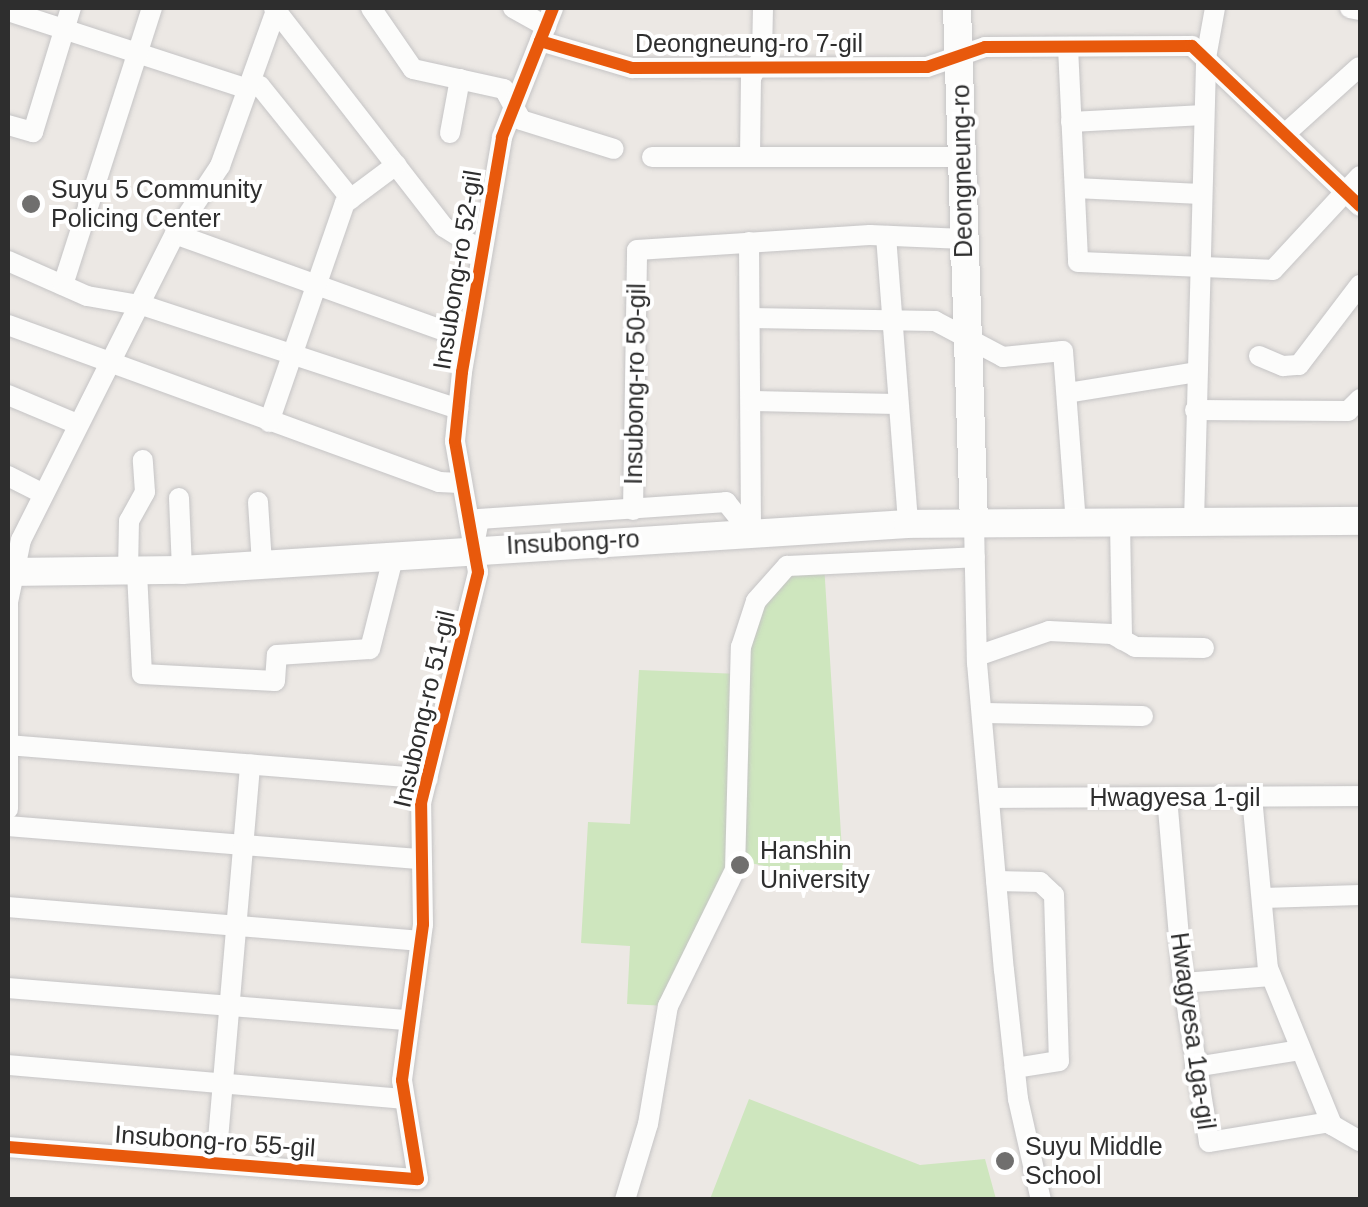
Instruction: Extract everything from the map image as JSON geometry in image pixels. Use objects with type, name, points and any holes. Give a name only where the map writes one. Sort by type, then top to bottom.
[{"type":"main road","name":"Deongneung-ro","points":[[956,8],[974,523]]},
{"type":"main road","name":"Insubong-ro","points":[[9,572],[182,570],[474,547],[908,524],[1360,521]]},
{"type":"street","points":[[8,125],[33,132],[60,28],[71,8]]},
{"type":"street","points":[[63,284],[88,224],[152,8]]},
{"type":"street","points":[[8,809],[9,572],[42,494],[175,234],[220,166],[275,8]]},
{"type":"street","points":[[275,8],[444,227],[479,249]]},
{"type":"street","points":[[371,8],[413,69],[504,89],[520,120],[614,149]]},
{"type":"street","name":"Deongneung-ro 7-gil","points":[[512,8],[632,68],[928,67],[984,48],[1192,46],[1206,58]]},
{"type":"street","name":"Deongneung-ro 7-gil","points":[[757,66],[763,8]]},
{"type":"street","points":[[1194,522],[1206,58],[1215,8]]},
{"type":"street","points":[[1350,8],[1360,10]]},
{"type":"street","points":[[8,11],[245,88],[260,86],[351,199]]},
{"type":"street","name":"Insubong-ro 52-gil","points":[[474,547],[460,483],[458,409],[466,339],[479,249],[514,106],[546,25]]},
{"type":"street","points":[[1068,47],[1078,262],[1273,270],[1355,191],[1206,58]]},
{"type":"street","points":[[750,157],[751,78],[757,66]]},
{"type":"street","points":[[1286,133],[1359,68]]},
{"type":"street","points":[[450,133],[460,79]]},
{"type":"street","points":[[1072,122],[1204,115]]},
{"type":"street","points":[[652,157],[963,157]]},
{"type":"street","points":[[269,422],[351,199],[396,165]]},
{"type":"street","points":[[1076,188],[1201,194]]},
{"type":"street","name":"Insubong-ro 52-gil","points":[[175,234],[319,282],[466,339]]},
{"type":"street","points":[[751,533],[749,242],[886,236],[964,239]]},
{"type":"street","points":[[886,236],[908,524]]},
{"type":"street","name":"Insubong-ro 50-gil","points":[[633,510],[638,250],[749,242]]},
{"type":"street","points":[[8,260],[63,284],[458,409]]},
{"type":"street","points":[[1259,356],[1283,366],[1299,365],[1360,286]]},
{"type":"street","points":[[750,318],[891,318],[935,322],[1003,357],[1063,351],[1076,522]]},
{"type":"street","points":[[8,325],[439,482],[460,483]]},
{"type":"street","points":[[1067,393],[1196,372]]},
{"type":"street","points":[[8,395],[77,424]]},
{"type":"street","points":[[1195,410],[1348,411],[1360,399]]},
{"type":"street","points":[[751,401],[898,404]]},
{"type":"street","points":[[143,460],[145,492],[129,522],[142,674],[275,681],[277,655],[370,648],[394,554]]},
{"type":"street","points":[[8,476],[42,494]]},
{"type":"street","points":[[179,498],[182,570]]},
{"type":"street","points":[[258,502],[262,564]]},
{"type":"street","name":"Insubong-ro 50-gil","points":[[474,547],[479,519],[726,502],[751,533]]},
{"type":"street","points":[[1120,522],[1122,640]]},
{"type":"street","points":[[974,523],[982,713],[1014,1068],[1041,1200]]},
{"type":"street","name":"Insubong-ro 51-gil","points":[[418,1179],[402,1099],[408,1020],[421,941],[421,859],[428,779],[472,600],[474,547]]},
{"type":"street","points":[[625,1200],[648,1124],[668,1006],[735,870],[741,647],[756,601],[787,566],[975,557]]},
{"type":"street","points":[[978,656],[1049,631],[1122,640],[1135,647],[1204,648]]},
{"type":"street","points":[[982,713],[1143,716]]},
{"type":"street","points":[[10,745],[428,779]]},
{"type":"street","name":"Insubong-ro 55-gil","points":[[216,1164],[250,764]]},
{"type":"street","name":"Hwagyesa 1-gil","points":[[989,798],[1360,796]]},
{"type":"street","name":"Hwagyesa 1ga-gil","points":[[1166,797],[1183,984],[1209,1142],[1330,1122]]},
{"type":"street","points":[[1252,797],[1271,976],[1330,1122],[1360,1141]]},
{"type":"street","points":[[8,826],[421,859]]},
{"type":"street","points":[[996,881],[1040,882],[1054,896],[1059,1061],[1014,1068]]},
{"type":"street","points":[[1263,898],[1360,895]]},
{"type":"street","points":[[8,907],[421,941]]},
{"type":"street","points":[[1183,984],[1271,976]]},
{"type":"street","points":[[8,988],[408,1020]]},
{"type":"street","points":[[1194,1068],[1300,1050]]},
{"type":"street","points":[[8,1065],[402,1099]]},
{"type":"street","name":"Insubong-ro 55-gil","points":[[8,1148],[418,1179]]},
{"type":"green space","points":[[824,564],[844,882],[777,891],[775,868],[735,860],[668,1006],[627,1004],[630,946],[581,943],[588,822],[630,824],[639,670],[740,674],[741,647],[787,566]]},
{"type":"green space","points":[[749,1099],[920,1165],[985,1159],[996,1199],[710,1199]]},
{"type":"cycle path","points":[[8,1147],[418,1179],[402,1080],[423,924],[421,803],[478,572],[455,441],[462,372],[502,137],[553,8]]},
{"type":"cycle path","points":[[540,41],[632,68],[927,67],[985,47],[1192,46],[1360,206]]},
{"type":"place","name":"Suyu 5 Community Policing Center","points":[[31,204]]},
{"type":"place","name":"Hanshin University","points":[[740,865]]},
{"type":"place","name":"Suyu Middle School","points":[[1005,1161]]}]
